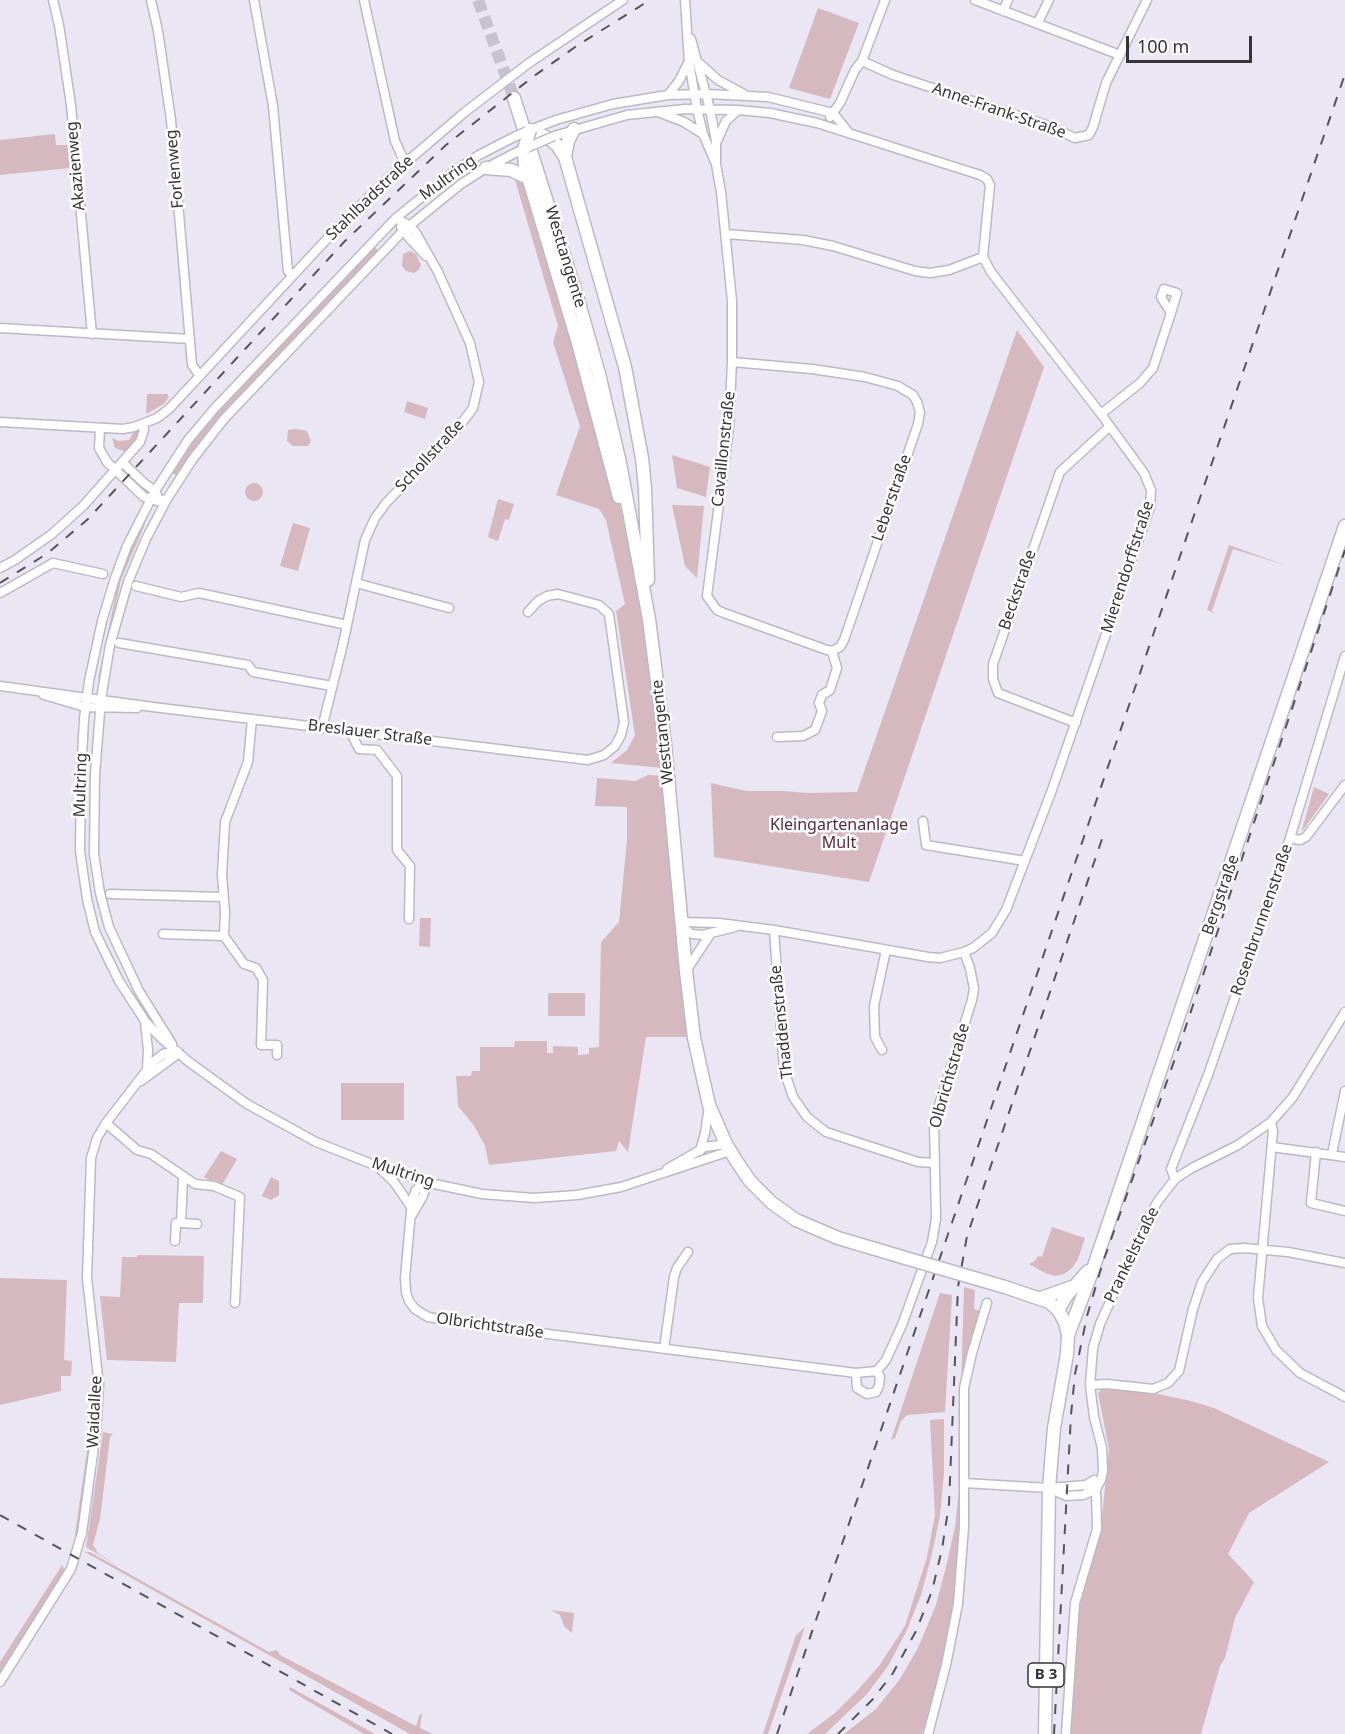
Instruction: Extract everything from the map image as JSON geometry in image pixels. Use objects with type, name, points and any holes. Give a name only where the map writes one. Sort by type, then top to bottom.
[{"type":"main road","name":"Westtangente","points":[[514,98],[561,240],[599,374],[620,463],[649,620],[694,1038],[709,1105],[728,1148],[750,1181],[772,1203],[796,1220],[838,1238],[1041,1298]]},
{"type":"main road","points":[[565,157],[568,141],[574,129]]},
{"type":"main road","points":[[634,545],[612,473],[578,343],[528,178],[523,152],[530,130],[553,140],[565,157],[625,367],[642,458],[645,488],[649,620]]},
{"type":"main road","points":[[486,168],[511,170],[528,178]]},
{"type":"main road","name":"Bergstraße","points":[[1068,1335],[1079,1290],[1095,1263],[1345,526]]},
{"type":"main road","points":[[1041,1298],[1079,1290]]},
{"type":"main road","points":[[1041,1298],[1058,1310],[1068,1305],[1079,1290]]},
{"type":"main road","name":"B 3","points":[[1045,1734],[1049,1488],[1054,1428],[1067,1354],[1068,1335],[1065,1322],[1058,1310]]},
{"type":"street","name":"Akazienweg","points":[[53,0],[63,47],[70,105],[92,334]]},
{"type":"street","name":"Forlenweg","points":[[151,0],[158,30],[171,120],[192,365],[200,376]]},
{"type":"street","points":[[254,0],[273,106],[288,271],[292,275]]},
{"type":"street","points":[[363,0],[395,141],[405,163]]},
{"type":"street","name":"Stahlbadstraße","points":[[143,424],[169,409],[338,227],[405,163],[465,112],[529,63],[623,0]]},
{"type":"street","points":[[823,124],[840,103],[848,83],[862,61],[885,0]]},
{"type":"street","points":[[975,0],[1120,55],[1147,0]]},
{"type":"street","points":[[1003,11],[1008,0]]},
{"type":"street","points":[[1037,24],[1049,0]]},
{"type":"street","name":"Cavaillonstraße","points":[[684,1],[693,62],[694,94],[704,134],[716,164]]},
{"type":"street","name":"Anne-Frank-Straße","points":[[862,61],[892,75],[1039,123],[1075,138],[1089,135],[1106,83],[1120,55]]},
{"type":"street","points":[[668,95],[693,62],[718,80],[747,95]]},
{"type":"street","name":"Cavaillonstraße","points":[[693,62],[707,94],[716,141],[716,164],[726,234],[732,301],[732,362],[728,430],[707,596],[717,610],[724,614],[832,651]]},
{"type":"street","name":"Multring","points":[[178,1052],[129,972],[109,927],[94,854],[95,775],[101,699],[110,645],[122,601],[154,522],[158,500],[155,491],[188,440],[214,409],[396,218],[453,172],[479,155],[516,136],[549,123],[613,104],[668,95],[747,95],[789,101],[833,113]]},
{"type":"street","points":[[716,141],[726,121],[738,110]]},
{"type":"street","name":"Multring","points":[[728,1148],[682,1168],[621,1187],[588,1193],[534,1198],[482,1194],[426,1182],[316,1142],[247,1104],[156,1034],[119,981],[95,932],[87,899],[80,851],[85,707],[102,621],[115,578],[158,500],[224,419],[406,228],[445,196],[486,168],[574,129],[627,115],[654,111],[738,110],[770,113],[823,124],[849,134],[945,162],[980,175],[987,179],[990,185],[983,257]]},
{"type":"street","points":[[654,111],[684,122],[704,134]]},
{"type":"street","points":[[833,113],[838,116],[849,134]]},
{"type":"street","name":"Schollstraße","points":[[322,728],[347,625],[364,540],[386,503],[458,428],[472,408],[479,382],[470,344],[431,260],[396,218]]},
{"type":"street","points":[[726,234],[746,234],[818,243],[915,271],[930,273],[949,270],[983,257]]},
{"type":"street","name":"Mierendorffstraße","points":[[682,924],[697,921],[774,930],[940,958],[964,952],[983,941],[999,924],[1076,723],[1150,507],[1152,490],[1144,473],[991,272],[983,257]]},
{"type":"street","points":[[1101,414],[1140,383],[1153,368],[1171,313]]},
{"type":"street","points":[[0,328],[190,339]]},
{"type":"street","name":"Leberstraße","points":[[732,362],[813,369],[865,377],[898,386],[913,395],[917,402],[920,412],[918,424],[844,640],[840,647],[832,651]]},
{"type":"street","points":[[0,422],[123,429],[143,424],[143,438],[83,506],[52,534],[0,568]]},
{"type":"street","name":"Beckstraße","points":[[1076,723],[998,693],[993,680],[993,664],[1060,472],[1109,427]]},
{"type":"street","points":[[100,428],[99,448],[102,454],[138,492],[158,500]]},
{"type":"street","points":[[122,462],[155,491]]},
{"type":"street","points":[[0,593],[52,563],[103,574]]},
{"type":"street","points":[[356,583],[449,608]]},
{"type":"street","points":[[136,586],[181,597],[199,593],[347,625]]},
{"type":"street","name":"Breslauer Straße","points":[[0,686],[588,760],[604,755],[615,746],[624,722],[609,614],[599,604],[552,594],[538,602],[528,612]]},
{"type":"street","points":[[119,643],[248,665],[253,672],[332,686]]},
{"type":"street","points":[[777,737],[803,736],[815,730],[822,711],[819,703],[822,695],[830,690],[837,668],[832,651]]},
{"type":"street","name":"Rosenbrunnenstraße","points":[[1175,1179],[1171,1168],[1208,1075],[1290,838],[1345,656]]},
{"type":"street","name":"Breslauer Straße","points":[[33,691],[54,700],[85,707],[100,709],[153,707]]},
{"type":"street","points":[[252,719],[248,762],[225,822],[222,897],[225,912],[224,936],[244,964],[256,968],[263,980],[261,1045],[277,1045],[277,1055]]},
{"type":"street","points":[[350,731],[359,749],[377,750],[397,776],[397,850],[410,866],[409,919]]},
{"type":"street","points":[[1290,838],[1300,840],[1306,837],[1345,785]]},
{"type":"street","points":[[923,821],[926,845],[1025,861]]},
{"type":"street","points":[[110,894],[222,897]]},
{"type":"street","name":"Mierendorffstraße","points":[[682,924],[692,934],[711,933],[741,926]]},
{"type":"street","name":"Thaddenstraße","points":[[774,930],[784,1070],[794,1097],[807,1117],[826,1132],[918,1162],[934,1163]]},
{"type":"street","points":[[686,971],[711,933]]},
{"type":"street","points":[[163,934],[224,936]]},
{"type":"street","points":[[882,1050],[875,1037],[874,1005],[886,950]]},
{"type":"street","name":"Olbrichtstraße","points":[[426,1182],[423,1196],[412,1212],[405,1278],[409,1301],[421,1314],[435,1320],[856,1373],[877,1371],[886,1360],[902,1325],[932,1242],[936,1219],[934,1121],[974,988],[972,974],[964,952]]},
{"type":"street","name":"Prankelstraße","points":[[1094,1485],[1103,1471],[1102,1448],[1094,1416],[1090,1385],[1091,1361],[1100,1324],[1148,1218],[1175,1179],[1238,1145],[1271,1122],[1293,1097],[1345,1012]]},
{"type":"street","points":[[145,1021],[148,1050],[147,1070]]},
{"type":"street","name":"Waidallee","points":[[0,1682],[71,1569],[82,1533],[96,1432],[99,1385],[87,1278],[91,1158],[97,1138],[105,1123],[147,1070],[163,1054],[178,1052]]},
{"type":"street","name":"Waidallee","points":[[137,1084],[165,1065],[178,1052]]},
{"type":"street","points":[[1332,1154],[1345,1091]]},
{"type":"street","points":[[700,1150],[709,1105]]},
{"type":"street","points":[[1271,1122],[1272,1147],[1258,1298],[1262,1326],[1276,1350],[1300,1373],[1345,1396]]},
{"type":"street","points":[[105,1123],[137,1150],[151,1154],[183,1178],[195,1184],[214,1186],[240,1197],[235,1303]]},
{"type":"street","name":"Multring","points":[[656,1175],[713,1145],[728,1148]]},
{"type":"street","points":[[1272,1147],[1345,1156]]},
{"type":"street","points":[[1316,1152],[1311,1203],[1345,1211]]},
{"type":"street","points":[[377,1166],[394,1182],[412,1212]]},
{"type":"street","points":[[181,1223],[183,1178]]},
{"type":"street","points":[[175,1241],[176,1223],[197,1224]]},
{"type":"street","points":[[1090,1385],[1107,1384],[1153,1389],[1168,1383],[1179,1371],[1193,1309],[1202,1282],[1217,1259],[1230,1249],[1294,1253],[1345,1263]]},
{"type":"street","points":[[664,1349],[674,1277],[688,1252]]},
{"type":"street","points":[[928,1734],[946,1665],[958,1604],[964,1527],[964,1388],[987,1303]]},
{"type":"street","name":"Olbrichtstraße","points":[[856,1373],[857,1388],[867,1394],[876,1392],[879,1386],[880,1377],[877,1371]]},
{"type":"street","points":[[964,1483],[1049,1488],[1094,1485],[1097,1529],[1075,1603],[1066,1734]]},
{"type":"green space","points":[[818,8],[859,23],[830,99],[789,88]]},
{"type":"green space","points":[[55,134],[56,145],[68,145],[70,168],[0,175],[0,140]]},
{"type":"green space","points":[[515,180],[528,185],[621,510],[637,585],[663,768],[611,763],[627,750],[635,735],[616,611],[625,604],[606,520],[599,509],[556,495],[580,426],[553,342],[558,326]]},
{"type":"green space","points":[[374,246],[378,251],[218,419],[176,475],[171,472],[213,415]]},
{"type":"green space","points":[[410,251],[416,254],[421,265],[414,273],[406,271],[402,266],[403,254]]},
{"type":"green space","name":"Kleingartenanlage Mult","points":[[1017,330],[1044,367],[869,882],[714,857],[711,783],[746,791],[857,792]]},
{"type":"green space","points":[[147,394],[167,394],[169,397],[164,404],[146,414]]},
{"type":"green space","points":[[407,401],[428,408],[425,419],[404,412]]},
{"type":"green space","points":[[135,430],[139,431],[141,436],[127,452],[115,448],[112,438],[119,441],[129,440]]},
{"type":"green space","points":[[288,430],[307,431],[311,441],[308,446],[293,446],[287,441]]},
{"type":"green space","points":[[672,455],[710,467],[706,497],[677,488]]},
{"type":"green space","points":[[250,483],[258,483],[263,488],[261,499],[250,501],[245,496],[245,488]]},
{"type":"green space","points":[[498,499],[514,504],[509,520],[505,519],[498,541],[488,537]]},
{"type":"green space","points":[[672,505],[704,506],[697,578],[685,566]]},
{"type":"green space","points":[[142,523],[145,524],[121,580],[100,679],[98,679],[119,579]]},
{"type":"green space","points":[[293,523],[310,528],[298,571],[280,566]]},
{"type":"green space","points":[[1229,545],[1285,565],[1233,549],[1212,611],[1217,614],[1207,610]]},
{"type":"green space","points":[[648,775],[665,776],[689,1037],[646,1037],[628,1152],[619,1141],[616,1151],[489,1165],[485,1146],[475,1127],[458,1106],[456,1076],[471,1076],[472,1071],[480,1071],[480,1047],[514,1047],[515,1041],[547,1041],[547,1053],[553,1053],[553,1046],[578,1047],[578,1055],[589,1054],[589,1048],[599,1047],[601,942],[619,922],[627,840],[627,807],[595,806],[597,778],[635,781]]},
{"type":"green space","points":[[1314,787],[1329,794],[1302,830]]},
{"type":"green space","points":[[420,918],[431,918],[430,947],[419,946]]},
{"type":"green space","points":[[548,993],[585,993],[585,1016],[548,1016]]},
{"type":"green space","points":[[341,1083],[404,1083],[404,1120],[341,1120]]},
{"type":"green space","points":[[221,1151],[237,1159],[221,1187],[204,1177]]},
{"type":"green space","points":[[271,1177],[279,1181],[279,1195],[271,1200],[262,1196]]},
{"type":"green space","points":[[1052,1227],[1085,1238],[1078,1259],[1072,1268],[1064,1274],[1055,1276],[1029,1264],[1038,1256],[1042,1257]]},
{"type":"green space","points":[[138,1255],[204,1256],[203,1303],[179,1303],[176,1362],[107,1360],[100,1296],[120,1297],[122,1257],[137,1257]]},
{"type":"green space","points":[[0,1278],[67,1280],[64,1360],[72,1361],[71,1376],[61,1376],[61,1391],[0,1405]]},
{"type":"green space","points":[[964,1287],[975,1290],[974,1309],[981,1311],[961,1388]]},
{"type":"green space","points":[[940,1293],[952,1295],[945,1412],[907,1415],[901,1421],[895,1438],[891,1440]]},
{"type":"green space","points":[[1105,1386],[1140,1390],[1214,1408],[1329,1462],[1249,1513],[1228,1554],[1254,1582],[1235,1618],[1201,1734],[1066,1734],[1078,1614],[1101,1525],[1109,1449],[1098,1393]]},
{"type":"green space","points":[[94,1402],[78,1536],[76,1537],[75,1535]]},
{"type":"green space","points":[[944,1419],[944,1473],[940,1516],[921,1595],[906,1632],[888,1666],[867,1694],[825,1734],[807,1734],[835,1713],[857,1691],[879,1666],[905,1626],[927,1557],[935,1515],[930,1420]]},
{"type":"green space","points":[[103,1432],[113,1434],[110,1437],[100,1519],[93,1545],[98,1553],[118,1566],[86,1547]]},
{"type":"green space","points":[[959,1490],[962,1492],[959,1565],[953,1612],[945,1655],[922,1734],[844,1734],[876,1709],[900,1679],[918,1648],[936,1605],[947,1563],[955,1527]]},
{"type":"green space","points":[[85,1552],[90,1552],[269,1652],[277,1650],[280,1655],[416,1726],[422,1713],[420,1728],[433,1734],[410,1734]]},
{"type":"green space","points":[[62,1565],[66,1573],[0,1675],[0,1662]]},
{"type":"green space","points":[[551,1610],[574,1613],[572,1633],[564,1626],[560,1615]]},
{"type":"green space","points":[[805,1627],[768,1734],[763,1734],[796,1635]]},
{"type":"green space","points":[[290,1687],[375,1734],[364,1734],[289,1690]]},
{"type":"tunnel","points":[[478,0],[514,98]]},
{"type":"railway","points":[[0,583],[48,553],[88,519],[345,241],[446,145],[534,76],[578,45],[650,0]]},
{"type":"railway","points":[[777,1734],[1345,74]]},
{"type":"railway","points":[[1054,1734],[1071,1415],[1075,1374],[1087,1316],[1103,1262],[1178,1050],[1345,550]]},
{"type":"railway","points":[[838,1734],[873,1699],[893,1673],[916,1631],[932,1591],[949,1504],[958,1287],[967,1236],[1102,839]]},
{"type":"railway","points":[[0,1515],[392,1734]]}]
